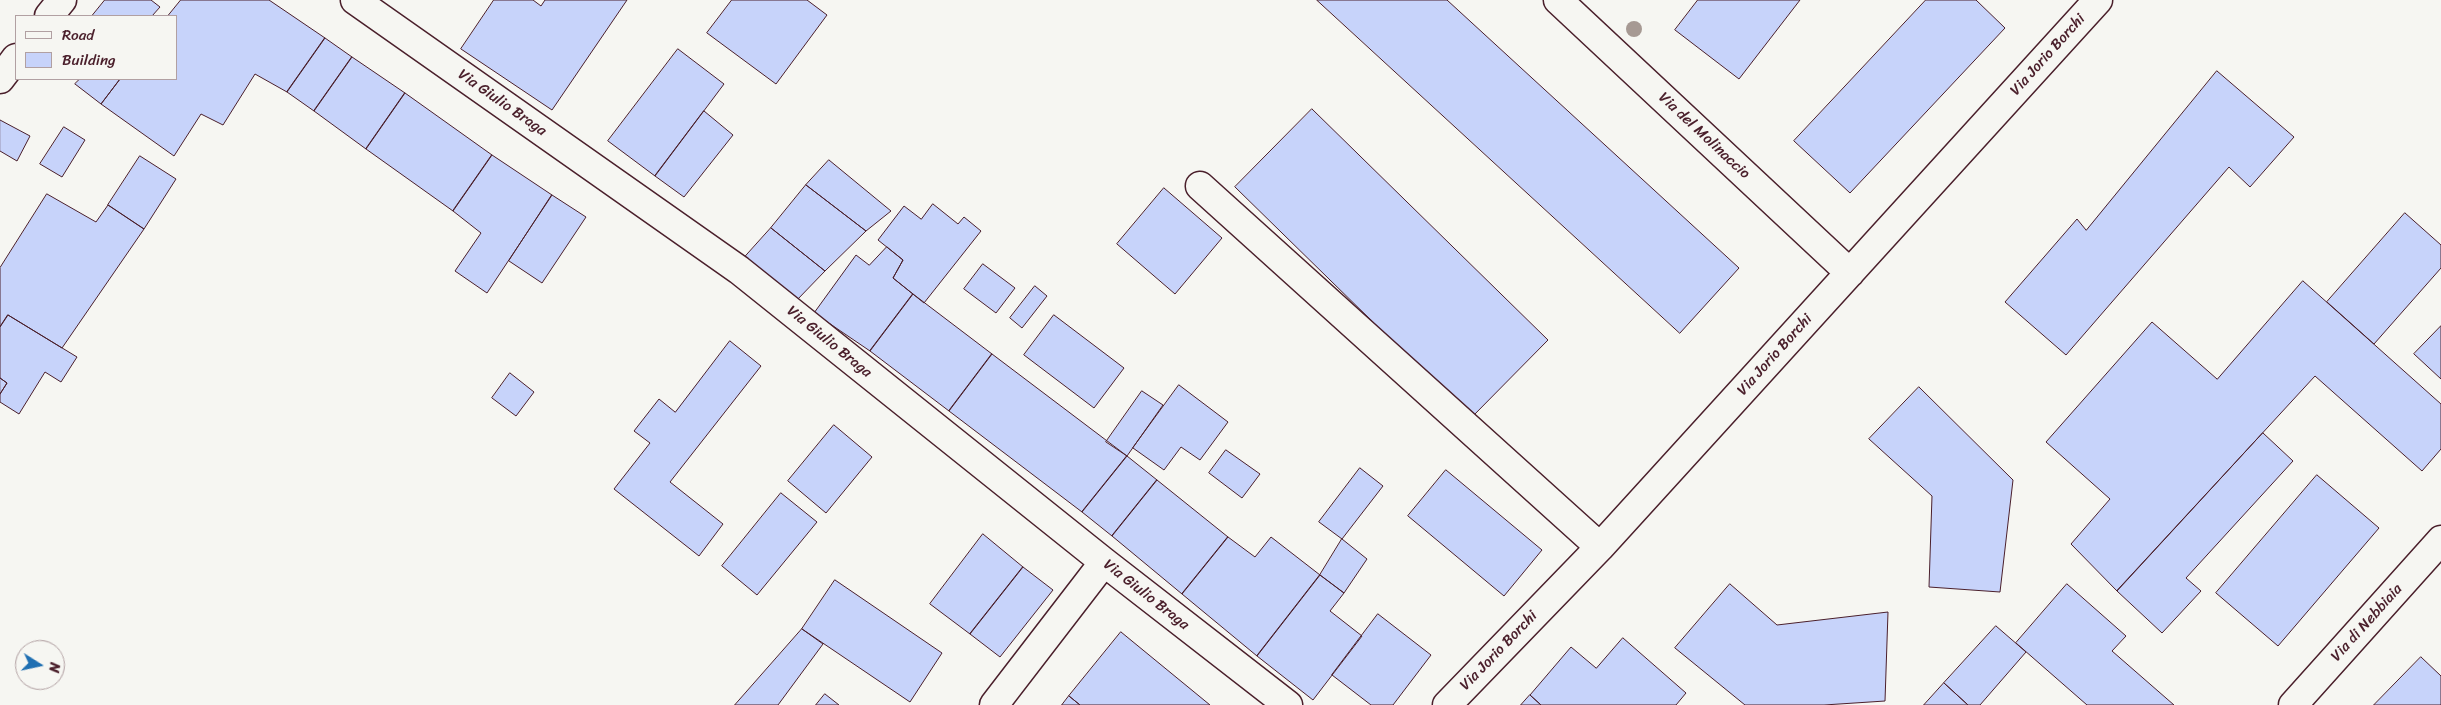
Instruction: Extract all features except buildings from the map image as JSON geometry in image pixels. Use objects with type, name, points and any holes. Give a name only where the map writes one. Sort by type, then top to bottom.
[{"type":"street","points":[[50,15],[62,0]]},
{"type":"street","name":"Via Giulio Braga","points":[[355,0],[739,270],[1104,562],[1288,705]]},
{"type":"street","name":"Via del Molinaccio","points":[[1558,0],[1850,273]]},
{"type":"street","name":"Via Jorio Borchi","points":[[1447,705],[1600,547],[2098,0]]},
{"type":"street","points":[[0,79],[15,59]]},
{"type":"street","points":[[1200,186],[1600,547]]},
{"type":"street","name":"Via di Nebbiaia","points":[[2294,705],[2441,540]]},
{"type":"street","points":[[994,705],[1104,562]]}]
